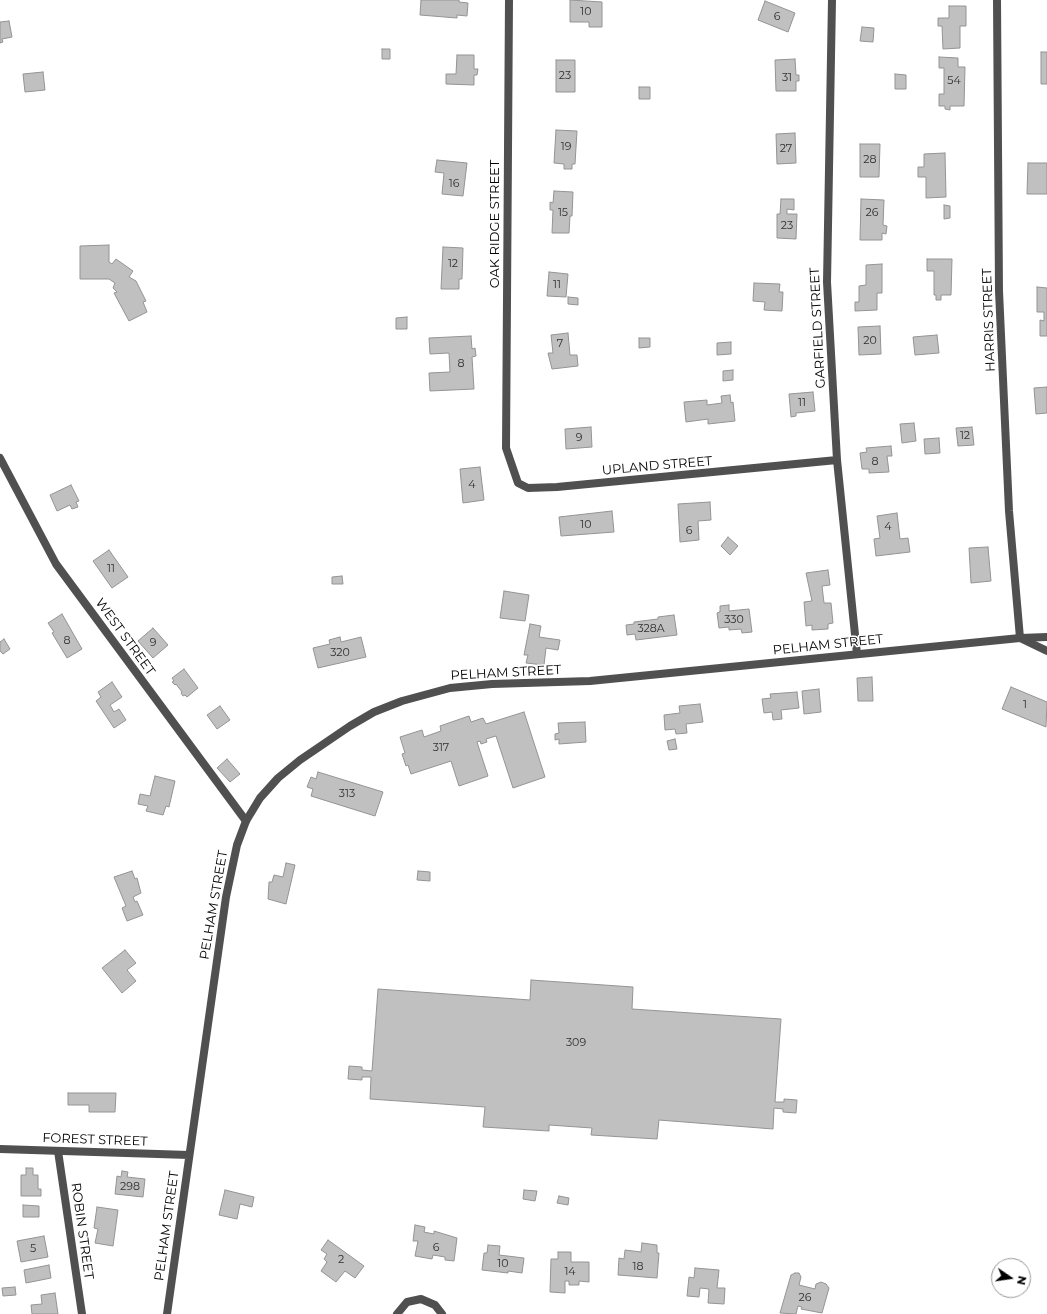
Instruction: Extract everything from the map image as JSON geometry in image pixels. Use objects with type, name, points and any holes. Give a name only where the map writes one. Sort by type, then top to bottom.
[{"type":"street","name":"OAK RIDGE STREET","points":[[506,448],[509,0]]},
{"type":"street","name":"GARFIELD STREET","points":[[832,0],[827,282],[837,460],[857,654]]},
{"type":"street","name":"HARRIS STREET","points":[[997,0],[999,291],[1009,511],[1020,638]]},
{"type":"street","name":"UPLAND STREET","points":[[506,448],[518,483],[528,488],[565,486],[837,460]]},
{"type":"street","name":"WEST STREET","points":[[0,458],[56,564],[246,821]]},
{"type":"street","name":"PELHAM STREET","points":[[167,1314],[226,896],[237,845],[246,821],[260,798],[278,778],[300,760],[350,726],[374,712],[430,692],[469,685],[590,681],[1020,638],[1047,637]]},
{"type":"street","points":[[1020,638],[1047,651]]},
{"type":"street","name":"FOREST STREET","points":[[0,1149],[189,1155]]},
{"type":"street","name":"ROBIN STREET","points":[[58,1151],[82,1314]]},
{"type":"street","points":[[397,1314],[407,1302],[421,1299],[435,1304],[442,1314]]},
{"type":"building","points":[[421,0],[459,0],[459,2],[468,3],[467,16],[457,15],[457,18],[420,15]]},
{"type":"building","points":[[570,0],[602,2],[602,27],[589,27],[589,22],[570,22]]},
{"type":"building","points":[[765,1],[795,13],[788,32],[758,20]]},
{"type":"building","points":[[949,6],[966,6],[966,26],[960,26],[960,48],[943,49],[942,26],[938,26],[938,18],[949,18]]},
{"type":"building","points":[[9,21],[12,37],[2,39],[3,42],[0,43],[0,22]]},
{"type":"building","points":[[862,27],[874,28],[873,42],[860,41]]},
{"type":"building","points":[[382,49],[390,49],[390,59],[382,59]]},
{"type":"building","points":[[1041,52],[1047,52],[1047,84],[1041,84]]},
{"type":"building","points":[[457,55],[474,55],[474,69],[478,69],[477,75],[474,75],[474,85],[446,84],[446,74],[456,74]]},
{"type":"building","points":[[939,57],[958,58],[958,67],[965,67],[964,106],[950,106],[950,110],[945,109],[945,106],[939,106],[939,94],[944,94],[944,68],[939,68]]},
{"type":"building","points":[[795,59],[796,75],[799,75],[799,81],[796,81],[796,91],[776,91],[775,60]]},
{"type":"building","points":[[556,60],[575,60],[575,92],[556,92]]},
{"type":"building","points":[[43,72],[45,90],[25,92],[23,74]]},
{"type":"building","points":[[895,74],[906,75],[906,89],[895,89]]},
{"type":"building","points":[[639,87],[650,87],[650,99],[639,99]]},
{"type":"building","points":[[556,130],[577,131],[575,164],[572,164],[572,169],[564,169],[564,164],[554,163]]},
{"type":"building","points":[[795,133],[796,163],[777,164],[776,134]]},
{"type":"building","points":[[860,144],[880,144],[879,177],[860,177]]},
{"type":"building","points":[[945,153],[946,197],[926,198],[926,177],[918,177],[918,167],[924,167],[924,154]]},
{"type":"building","points":[[437,160],[467,163],[463,196],[442,194],[444,173],[435,172]]},
{"type":"building","points":[[1028,163],[1047,163],[1047,194],[1027,194]]},
{"type":"building","points":[[554,191],[573,192],[572,216],[570,216],[569,233],[552,233],[553,210],[550,210],[550,202],[553,203]]},
{"type":"building","points":[[781,199],[794,199],[794,210],[787,209],[787,214],[797,214],[796,239],[777,238],[777,214],[780,214]]},
{"type":"building","points":[[861,199],[884,200],[883,225],[887,226],[886,234],[882,233],[882,240],[860,240]]},
{"type":"building","points":[[944,205],[950,206],[950,218],[944,219]]},
{"type":"building","points":[[109,245],[109,262],[112,264],[116,259],[133,271],[129,277],[136,281],[146,301],[143,302],[147,312],[129,321],[114,293],[117,292],[113,288],[115,283],[109,279],[80,279],[80,246]]},
{"type":"building","points":[[443,247],[463,248],[462,279],[459,279],[459,289],[441,289]]},
{"type":"building","points":[[927,259],[952,259],[951,295],[941,295],[941,300],[936,300],[936,295],[934,295],[934,271],[927,271]]},
{"type":"building","points":[[882,264],[882,293],[877,293],[877,310],[855,311],[855,302],[859,302],[859,286],[866,285],[866,265]]},
{"type":"building","points":[[549,272],[568,274],[566,297],[547,296]]},
{"type":"building","points":[[754,283],[780,284],[779,292],[783,292],[782,311],[764,310],[765,302],[753,301]]},
{"type":"building","points":[[1037,287],[1047,288],[1047,336],[1040,336],[1040,320],[1044,321],[1044,312],[1037,312]]},
{"type":"building","points":[[568,297],[578,298],[578,305],[568,304]]},
{"type":"building","points":[[407,317],[407,329],[396,329],[396,318]]},
{"type":"building","points":[[880,326],[881,354],[859,355],[858,327]]},
{"type":"building","points":[[568,333],[570,355],[577,355],[578,366],[552,369],[548,353],[553,353],[551,335]]},
{"type":"building","points":[[937,335],[939,353],[915,355],[913,337]]},
{"type":"building","points":[[471,336],[472,349],[475,348],[476,356],[472,357],[474,389],[430,391],[429,373],[450,372],[449,353],[430,354],[429,338]]},
{"type":"building","points":[[639,338],[650,338],[650,347],[639,348]]},
{"type":"building","points":[[731,342],[731,354],[717,355],[717,343]]},
{"type":"building","points":[[733,370],[733,380],[723,381],[723,371]]},
{"type":"building","points":[[1047,387],[1047,413],[1036,414],[1034,388]]},
{"type":"building","points":[[813,392],[815,411],[796,413],[796,416],[791,417],[789,394]]},
{"type":"building","points":[[730,395],[731,403],[733,402],[735,421],[708,424],[708,419],[686,422],[684,402],[707,400],[707,405],[722,403],[721,396]]},
{"type":"building","points":[[914,423],[916,441],[902,443],[900,424]]},
{"type":"building","points":[[591,427],[592,447],[566,449],[565,429]]},
{"type":"building","points":[[972,427],[974,445],[958,446],[956,428]]},
{"type":"building","points":[[939,438],[940,453],[925,454],[924,439]]},
{"type":"building","points":[[891,446],[892,456],[887,456],[889,472],[869,473],[869,469],[862,469],[860,453],[867,452],[866,448]]},
{"type":"building","points":[[480,467],[484,500],[463,503],[460,469]]},
{"type":"building","points":[[71,485],[79,501],[76,502],[78,507],[72,509],[70,505],[57,511],[50,495]]},
{"type":"building","points":[[710,502],[711,520],[698,521],[699,540],[680,542],[678,504]]},
{"type":"building","points":[[612,511],[614,532],[561,536],[559,517]]},
{"type":"building","points":[[897,513],[900,539],[908,538],[910,552],[876,556],[874,539],[880,538],[877,516]]},
{"type":"building","points":[[728,537],[738,546],[730,555],[721,546]]},
{"type":"building","points":[[988,547],[991,581],[971,583],[969,548]]},
{"type":"building","points":[[109,550],[128,577],[112,588],[93,561]]},
{"type":"building","points":[[828,570],[830,585],[822,586],[824,603],[831,603],[833,623],[828,624],[828,629],[812,630],[812,625],[806,626],[804,602],[812,601],[806,573]]},
{"type":"building","points":[[342,576],[343,584],[332,584],[332,577]]},
{"type":"building","points":[[504,591],[529,595],[525,621],[500,618]]},
{"type":"building","points":[[729,605],[729,611],[749,609],[752,632],[742,633],[741,629],[729,630],[729,627],[719,628],[717,613],[720,612],[720,606]]},
{"type":"building","points":[[62,614],[82,649],[67,658],[52,633],[54,632],[48,623]]},
{"type":"building","points":[[674,615],[677,635],[636,640],[635,634],[627,635],[626,625],[634,624],[634,622],[658,619],[658,617]]},
{"type":"building","points":[[530,624],[541,626],[539,637],[560,640],[558,650],[546,648],[544,665],[526,663],[528,655],[524,655]]},
{"type":"building","points":[[153,628],[168,645],[153,658],[138,641]]},
{"type":"building","points":[[340,637],[341,642],[361,637],[366,657],[318,668],[313,648],[330,644],[329,640]]},
{"type":"building","points":[[4,639],[10,649],[3,654],[0,651],[0,642]]},
{"type":"building","points":[[184,669],[198,688],[187,697],[185,695],[183,696],[176,684],[175,685],[172,682],[174,681],[172,678]]},
{"type":"building","points":[[872,677],[873,701],[858,701],[857,678]]},
{"type":"building","points":[[112,682],[122,697],[110,705],[114,712],[119,709],[126,720],[114,728],[96,701],[101,697],[98,692]]},
{"type":"building","points":[[1011,687],[1047,702],[1046,727],[1002,709]]},
{"type":"building","points":[[819,689],[821,712],[804,714],[802,691]]},
{"type":"building","points":[[797,692],[799,708],[781,710],[782,719],[773,720],[772,712],[764,713],[762,699],[771,698],[770,694]]},
{"type":"building","points":[[700,704],[703,722],[686,724],[687,733],[676,734],[675,729],[665,730],[664,715],[680,713],[679,706]]},
{"type":"building","points":[[220,706],[230,720],[217,729],[207,715]]},
{"type":"building","points":[[524,712],[545,777],[513,788],[496,736],[486,739],[487,742],[481,744],[480,741],[477,742],[488,776],[459,786],[451,761],[411,774],[408,765],[406,766],[402,754],[405,753],[400,737],[422,730],[424,737],[441,731],[440,726],[469,716],[471,722],[483,718],[486,724]]},
{"type":"building","points":[[585,722],[586,742],[559,744],[559,739],[555,740],[555,734],[559,733],[558,723]]},
{"type":"building","points":[[675,739],[677,749],[669,750],[667,741]]},
{"type":"building","points":[[227,759],[240,774],[230,782],[217,768]]},
{"type":"building","points":[[318,772],[383,792],[375,816],[311,796],[313,789],[307,787],[311,777],[316,779]]},
{"type":"building","points":[[155,776],[175,781],[169,807],[166,806],[163,815],[146,811],[148,806],[138,804],[140,794],[150,796]]},
{"type":"building","points":[[286,863],[295,865],[286,904],[268,899],[269,882],[272,882],[274,875],[283,877]]},
{"type":"building","points":[[132,871],[135,879],[137,878],[141,893],[133,897],[135,902],[137,901],[143,915],[127,921],[122,908],[126,906],[114,877]]},
{"type":"building","points":[[418,871],[430,872],[430,881],[417,880]]},
{"type":"building","points":[[125,950],[136,963],[127,970],[136,981],[122,993],[102,968]]},
{"type":"building","points":[[531,980],[633,987],[632,1009],[781,1019],[775,1102],[784,1102],[784,1099],[797,1100],[796,1113],[783,1112],[783,1109],[774,1108],[773,1129],[659,1120],[657,1139],[591,1135],[592,1128],[549,1125],[549,1131],[483,1127],[485,1107],[370,1099],[371,1077],[362,1077],[362,1080],[348,1079],[349,1066],[362,1067],[362,1070],[372,1071],[378,989],[530,1000]]},
{"type":"building","points":[[68,1093],[116,1093],[115,1112],[89,1112],[89,1105],[68,1105]]},
{"type":"building","points":[[26,1168],[33,1168],[33,1175],[38,1175],[38,1189],[41,1189],[41,1196],[21,1196],[21,1175],[26,1175]]},
{"type":"building","points":[[122,1171],[128,1172],[127,1177],[145,1179],[143,1197],[115,1194],[117,1176],[121,1177]]},
{"type":"building","points":[[225,1190],[254,1197],[252,1207],[240,1204],[237,1219],[219,1215]]},
{"type":"building","points":[[524,1190],[537,1191],[535,1201],[523,1199]]},
{"type":"building","points":[[559,1196],[569,1198],[568,1205],[557,1203]]},
{"type":"building","points":[[23,1205],[39,1206],[39,1217],[23,1217]]},
{"type":"building","points":[[97,1207],[118,1210],[113,1246],[95,1243],[98,1229],[94,1228]]},
{"type":"building","points":[[415,1225],[425,1227],[424,1232],[434,1234],[434,1231],[457,1238],[454,1261],[445,1260],[445,1257],[433,1255],[432,1259],[415,1256],[418,1241],[413,1241]]},
{"type":"building","points":[[44,1236],[48,1257],[21,1262],[17,1241]]},
{"type":"building","points":[[328,1240],[364,1266],[355,1278],[345,1271],[336,1282],[321,1271],[327,1262],[324,1259],[327,1254],[321,1250]]},
{"type":"building","points":[[642,1243],[657,1245],[657,1253],[659,1253],[657,1278],[618,1275],[619,1258],[624,1259],[625,1250],[641,1252]]},
{"type":"building","points":[[488,1245],[500,1246],[499,1255],[524,1258],[522,1273],[482,1270],[484,1253],[487,1253]]},
{"type":"building","points":[[558,1252],[571,1252],[571,1262],[589,1262],[589,1282],[579,1281],[579,1285],[569,1285],[569,1281],[565,1281],[565,1293],[550,1292],[551,1259],[558,1259]]},
{"type":"building","points":[[49,1265],[51,1278],[26,1283],[24,1270]]},
{"type":"building","points":[[695,1268],[719,1270],[717,1288],[725,1288],[724,1304],[708,1303],[709,1289],[700,1288],[699,1297],[687,1296],[689,1277],[694,1278]]},
{"type":"building","points":[[799,1273],[801,1277],[799,1285],[815,1289],[816,1284],[821,1282],[826,1284],[829,1288],[822,1313],[801,1309],[802,1307],[798,1306],[796,1314],[780,1313],[791,1275]]},
{"type":"building","points":[[15,1287],[16,1295],[3,1296],[2,1288]]},
{"type":"building","points":[[55,1293],[58,1314],[32,1314],[31,1305],[42,1304],[41,1295]]}]
